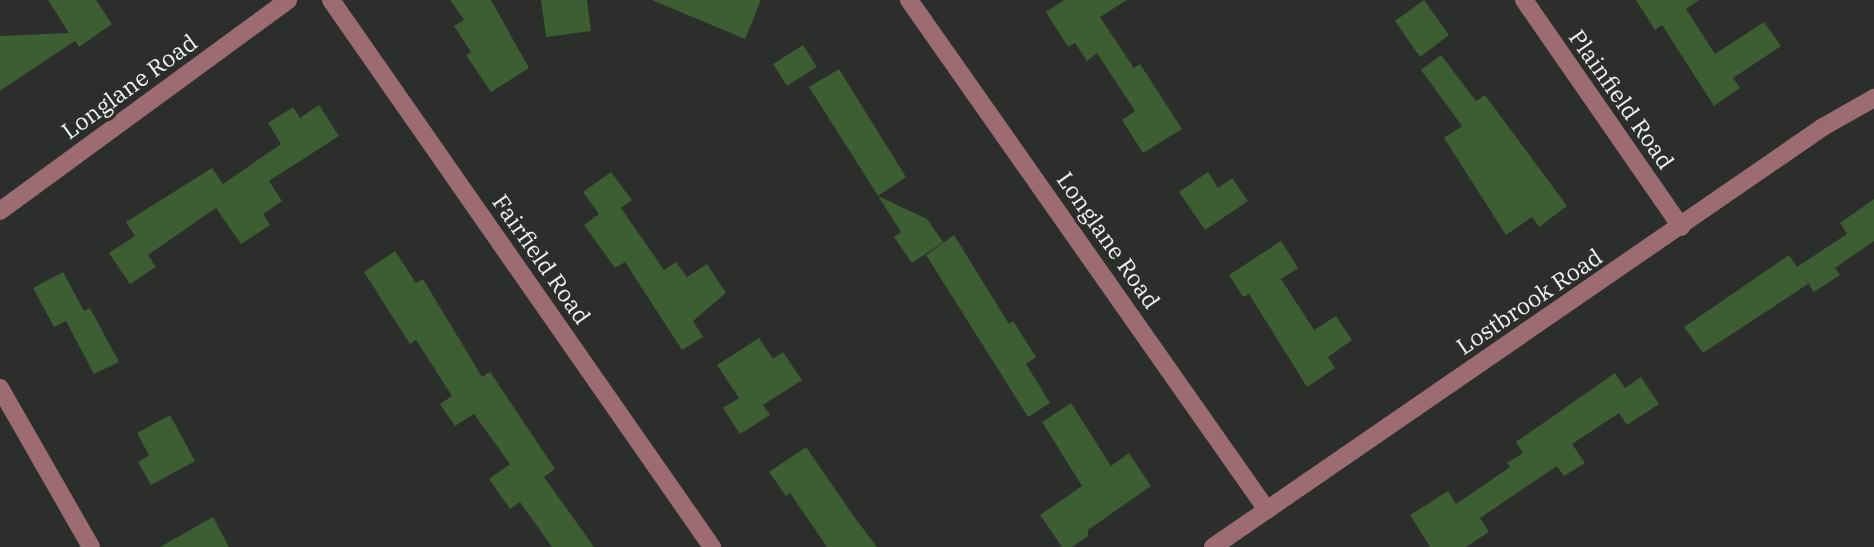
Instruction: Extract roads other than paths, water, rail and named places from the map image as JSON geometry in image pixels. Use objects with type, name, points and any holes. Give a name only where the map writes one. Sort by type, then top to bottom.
[{"type":"street","name":"Longlane Road","points":[[0,211],[288,0]]},
{"type":"street","name":"Fairfield Road","points":[[331,0],[712,547]]},
{"type":"street","name":"Longlane Road","points":[[909,0],[1267,510]]},
{"type":"street","name":"Plainfield Road","points":[[1524,0],[1681,227]]},
{"type":"street","name":"Lostbrook Road","points":[[1213,547],[1823,127],[1874,98]]},
{"type":"street","points":[[0,388],[91,547]]}]
